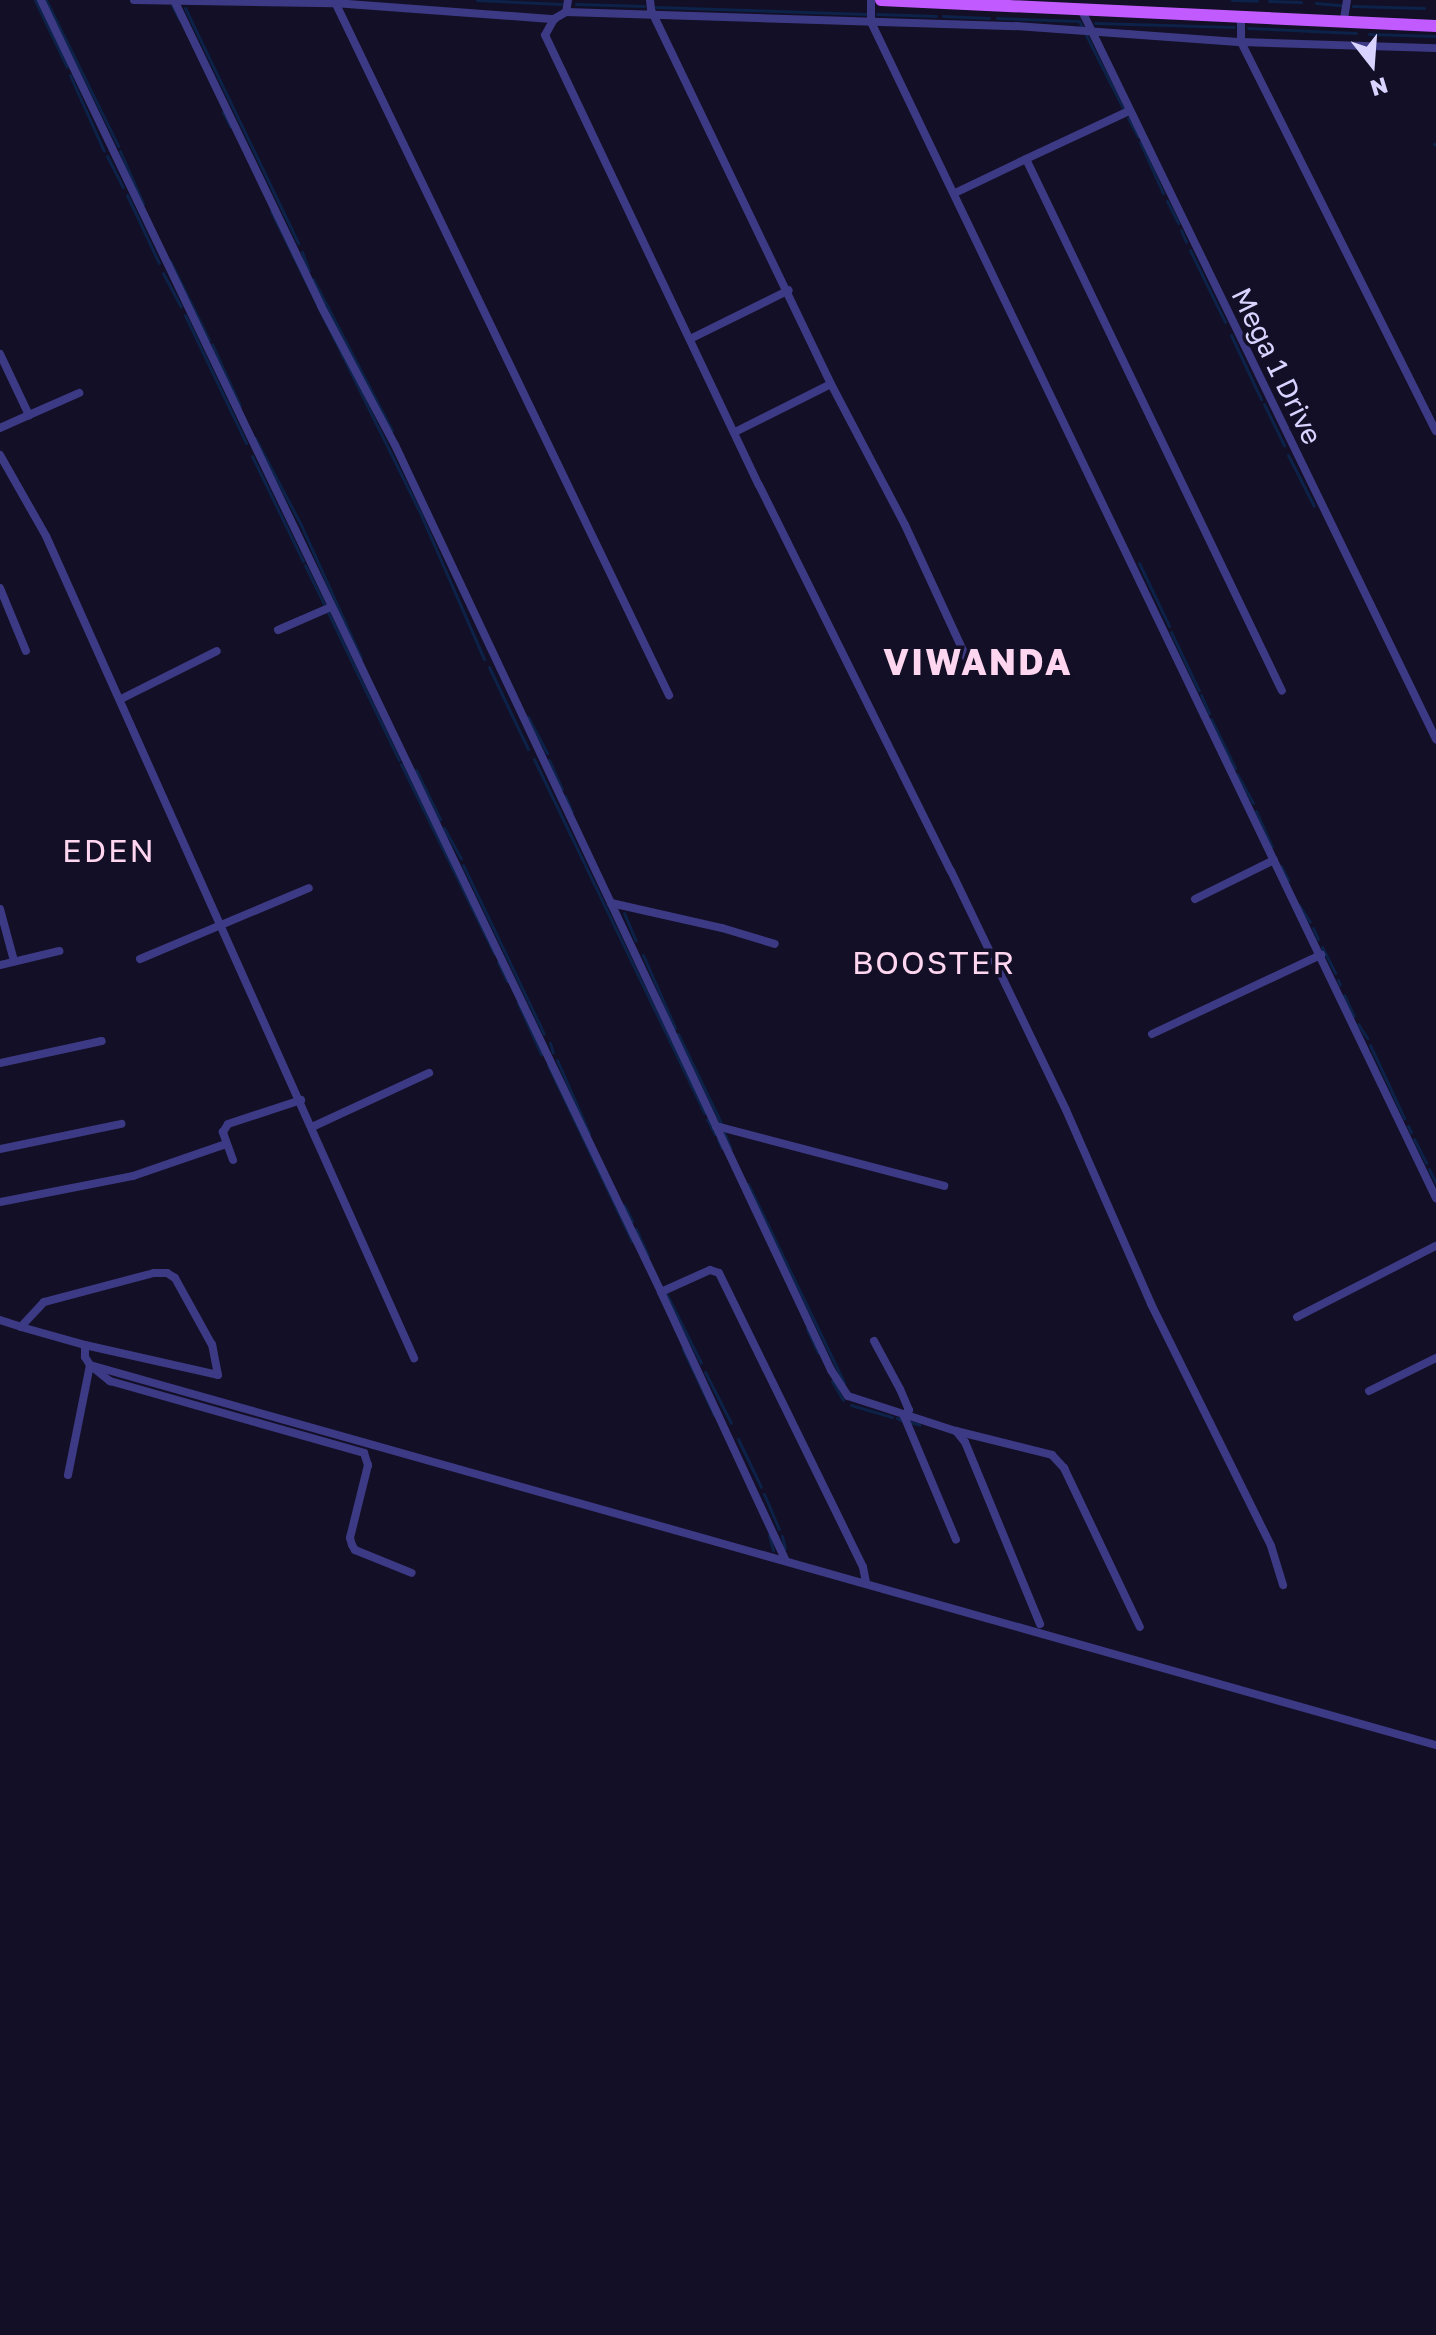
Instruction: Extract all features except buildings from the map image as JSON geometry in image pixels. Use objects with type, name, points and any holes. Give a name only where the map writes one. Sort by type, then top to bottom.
[{"type":"main road","points":[[881,0],[1082,11],[1344,19],[1436,26]]},
{"type":"street","points":[[41,0],[661,1292],[785,1559]]},
{"type":"street","points":[[134,0],[334,2],[554,19]]},
{"type":"street","points":[[566,12],[568,0]]},
{"type":"street","points":[[650,0],[655,17],[789,290],[831,384],[905,525],[971,668]]},
{"type":"street","points":[[871,0],[871,22],[1436,1198]]},
{"type":"street","points":[[1344,19],[1347,0]]},
{"type":"street","points":[[175,1],[316,295],[395,445],[842,1389],[848,1396],[904,1416],[1052,1455],[1064,1468],[1140,1627]]},
{"type":"street","points":[[334,2],[669,695]]},
{"type":"street","points":[[939,4],[939,24]]},
{"type":"street","points":[[993,7],[993,25]]},
{"type":"street","name":"Mega 1 Drive","points":[[1082,11],[1436,739]]},
{"type":"street","points":[[1283,1585],[1271,1546],[1151,1304],[1066,1110],[545,35],[554,19],[566,12],[993,25],[1241,42],[1436,48]]},
{"type":"street","points":[[1241,17],[1241,42],[1436,431]]},
{"type":"street","points":[[955,193],[1129,111]]},
{"type":"street","points":[[1026,159],[1282,691]]},
{"type":"street","points":[[690,339],[789,290]]},
{"type":"street","points":[[0,354],[29,415]]},
{"type":"street","points":[[735,432],[831,384]]},
{"type":"street","points":[[0,428],[79,393]]},
{"type":"street","points":[[0,455],[46,536],[121,699],[414,1358]]},
{"type":"street","points":[[0,588],[26,651]]},
{"type":"street","points":[[278,630],[331,607]]},
{"type":"street","points":[[121,699],[217,651]]},
{"type":"street","points":[[1195,899],[1274,860]]},
{"type":"street","points":[[140,959],[309,888]]},
{"type":"street","points":[[611,903],[722,928],[775,944]]},
{"type":"street","points":[[0,909],[14,961]]},
{"type":"street","points":[[0,965],[59,951]]},
{"type":"street","points":[[1152,1034],[1321,955]]},
{"type":"street","points":[[0,1063],[102,1041]]},
{"type":"street","points":[[312,1127],[429,1073]]},
{"type":"street","points":[[233,1160],[223,1132],[228,1124],[301,1100]]},
{"type":"street","points":[[0,1149],[121,1124]]},
{"type":"street","points":[[716,1126],[944,1186]]},
{"type":"street","points":[[0,1202],[133,1176],[226,1144]]},
{"type":"street","points":[[1297,1317],[1436,1246]]},
{"type":"street","points":[[661,1292],[710,1270],[719,1273],[863,1567],[866,1582]]},
{"type":"street","points":[[0,1320],[21,1327],[85,1345],[218,1375],[212,1345],[175,1278],[167,1273],[154,1273],[44,1302],[21,1327]]},
{"type":"street","points":[[874,1341],[909,1410],[904,1416]]},
{"type":"street","points":[[85,1345],[85,1357],[90,1365],[110,1381],[364,1453],[368,1465],[350,1538],[352,1545],[355,1550],[412,1573]]},
{"type":"street","points":[[1369,1391],[1436,1358]]},
{"type":"street","points":[[90,1365],[1436,1745]]},
{"type":"street","points":[[68,1475],[90,1365]]},
{"type":"street","points":[[904,1416],[956,1540]]},
{"type":"street","points":[[956,1431],[965,1442],[1040,1624]]},
{"type":"waterway","points":[[35,0],[67,67]]},
{"type":"waterway","points":[[46,0],[118,146]]},
{"type":"waterway","points":[[477,0],[561,4]]},
{"type":"waterway","points":[[1232,0],[1257,1]]},
{"type":"waterway","points":[[1269,1],[1301,2]]},
{"type":"waterway","points":[[1316,3],[1341,5]]},
{"type":"waterway","points":[[576,4],[644,6]]},
{"type":"waterway","points":[[172,5],[179,19]]},
{"type":"waterway","points":[[1353,6],[1424,8]]},
{"type":"waterway","points":[[655,7],[866,14]]},
{"type":"waterway","points":[[185,8],[298,243]]},
{"type":"waterway","points":[[877,14],[936,16]]},
{"type":"waterway","points":[[943,16],[989,18]]},
{"type":"waterway","points":[[997,18],[1079,21],[1082,27]]},
{"type":"waterway","points":[[1095,23],[1234,27]]},
{"type":"waterway","points":[[1248,28],[1356,33]]},
{"type":"waterway","points":[[1369,34],[1436,36]]},
{"type":"waterway","points":[[1086,35],[1124,110]]},
{"type":"waterway","points":[[70,75],[104,151]]},
{"type":"waterway","points":[[223,112],[230,126]]},
{"type":"waterway","points":[[1128,118],[1138,137]]},
{"type":"waterway","points":[[1140,142],[1163,193]]},
{"type":"waterway","points":[[120,151],[143,204]]},
{"type":"waterway","points":[[107,156],[123,187]]},
{"type":"waterway","points":[[127,195],[159,263]]},
{"type":"waterway","points":[[1167,201],[1178,223]]},
{"type":"waterway","points":[[271,211],[422,517],[484,659]]},
{"type":"waterway","points":[[1181,230],[1186,242]]},
{"type":"waterway","points":[[1190,250],[1225,322]]},
{"type":"waterway","points":[[302,252],[309,271]]},
{"type":"waterway","points":[[170,261],[209,340]]},
{"type":"waterway","points":[[163,273],[181,307]]},
{"type":"waterway","points":[[313,279],[392,431]]},
{"type":"waterway","points":[[185,315],[246,443]]},
{"type":"waterway","points":[[1231,335],[1261,399]]},
{"type":"waterway","points":[[212,344],[240,406]]},
{"type":"waterway","points":[[1264,404],[1284,445]]},
{"type":"waterway","points":[[255,438],[301,525],[361,658]]},
{"type":"waterway","points":[[1288,455],[1314,506]]},
{"type":"waterway","points":[[252,456],[303,561]]},
{"type":"waterway","points":[[1139,563],[1169,626]]},
{"type":"waterway","points":[[305,565],[324,604]]},
{"type":"waterway","points":[[328,612],[399,760]]},
{"type":"waterway","points":[[1171,632],[1199,691]]},
{"type":"waterway","points":[[489,667],[528,749]]},
{"type":"waterway","points":[[1201,695],[1209,713]]},
{"type":"waterway","points":[[528,717],[547,753]]},
{"type":"waterway","points":[[1211,719],[1235,768]]},
{"type":"waterway","points":[[534,759],[704,1113]]},
{"type":"waterway","points":[[549,760],[562,789]]},
{"type":"waterway","points":[[401,764],[494,953]]},
{"type":"waterway","points":[[416,770],[440,819]]},
{"type":"waterway","points":[[1237,774],[1253,803]]},
{"type":"waterway","points":[[565,796],[572,812]]},
{"type":"waterway","points":[[1256,811],[1272,847]]},
{"type":"waterway","points":[[444,828],[461,859]]},
{"type":"waterway","points":[[463,865],[544,1034]]},
{"type":"waterway","points":[[1281,866],[1288,880]]},
{"type":"waterway","points":[[1299,905],[1310,922]]},
{"type":"waterway","points":[[624,913],[636,941]]},
{"type":"waterway","points":[[1313,928],[1318,939]]},
{"type":"waterway","points":[[1322,947],[1335,973]]},
{"type":"waterway","points":[[643,955],[675,1028]]},
{"type":"waterway","points":[[498,962],[507,981]]},
{"type":"waterway","points":[[1338,980],[1340,985]]},
{"type":"waterway","points":[[1344,995],[1354,1016]]},
{"type":"waterway","points":[[518,1003],[541,1054]]},
{"type":"waterway","points":[[1358,1024],[1367,1038]]},
{"type":"waterway","points":[[678,1034],[721,1123]]},
{"type":"waterway","points":[[550,1043],[553,1053]]},
{"type":"waterway","points":[[1370,1045],[1404,1118]]},
{"type":"waterway","points":[[557,1060],[589,1133]]},
{"type":"waterway","points":[[548,1065],[632,1241]]},
{"type":"waterway","points":[[707,1119],[715,1134]]},
{"type":"waterway","points":[[1408,1126],[1411,1132]]},
{"type":"waterway","points":[[724,1132],[731,1149]]},
{"type":"waterway","points":[[1414,1139],[1426,1163]]},
{"type":"waterway","points":[[718,1140],[722,1148]]},
{"type":"waterway","points":[[1429,1169],[1436,1183]]},
{"type":"waterway","points":[[748,1184],[844,1383]]},
{"type":"waterway","points":[[624,1205],[632,1221]]},
{"type":"waterway","points":[[636,1229],[648,1256]]},
{"type":"waterway","points":[[666,1293],[701,1363]]},
{"type":"waterway","points":[[807,1329],[818,1353]]},
{"type":"waterway","points":[[683,1349],[714,1415]]},
{"type":"waterway","points":[[705,1372],[731,1423]]},
{"type":"waterway","points":[[832,1381],[843,1400]]},
{"type":"waterway","points":[[851,1405],[892,1417]]},
{"type":"waterway","points":[[897,1418],[901,1420]]},
{"type":"waterway","points":[[910,1422],[920,1425]]},
{"type":"waterway","points":[[738,1439],[761,1487]]},
{"type":"waterway","points":[[764,1494],[779,1529]]},
{"type":"waterway","points":[[769,1535],[773,1550]]},
{"type":"waterway","points":[[782,1536],[785,1549]]},
{"type":"district","name":"VIWANDA","points":[[978,662]]},
{"type":"district","name":"EDEN","points":[[109,850]]},
{"type":"district","name":"BOOSTER","points":[[934,962]]}]
